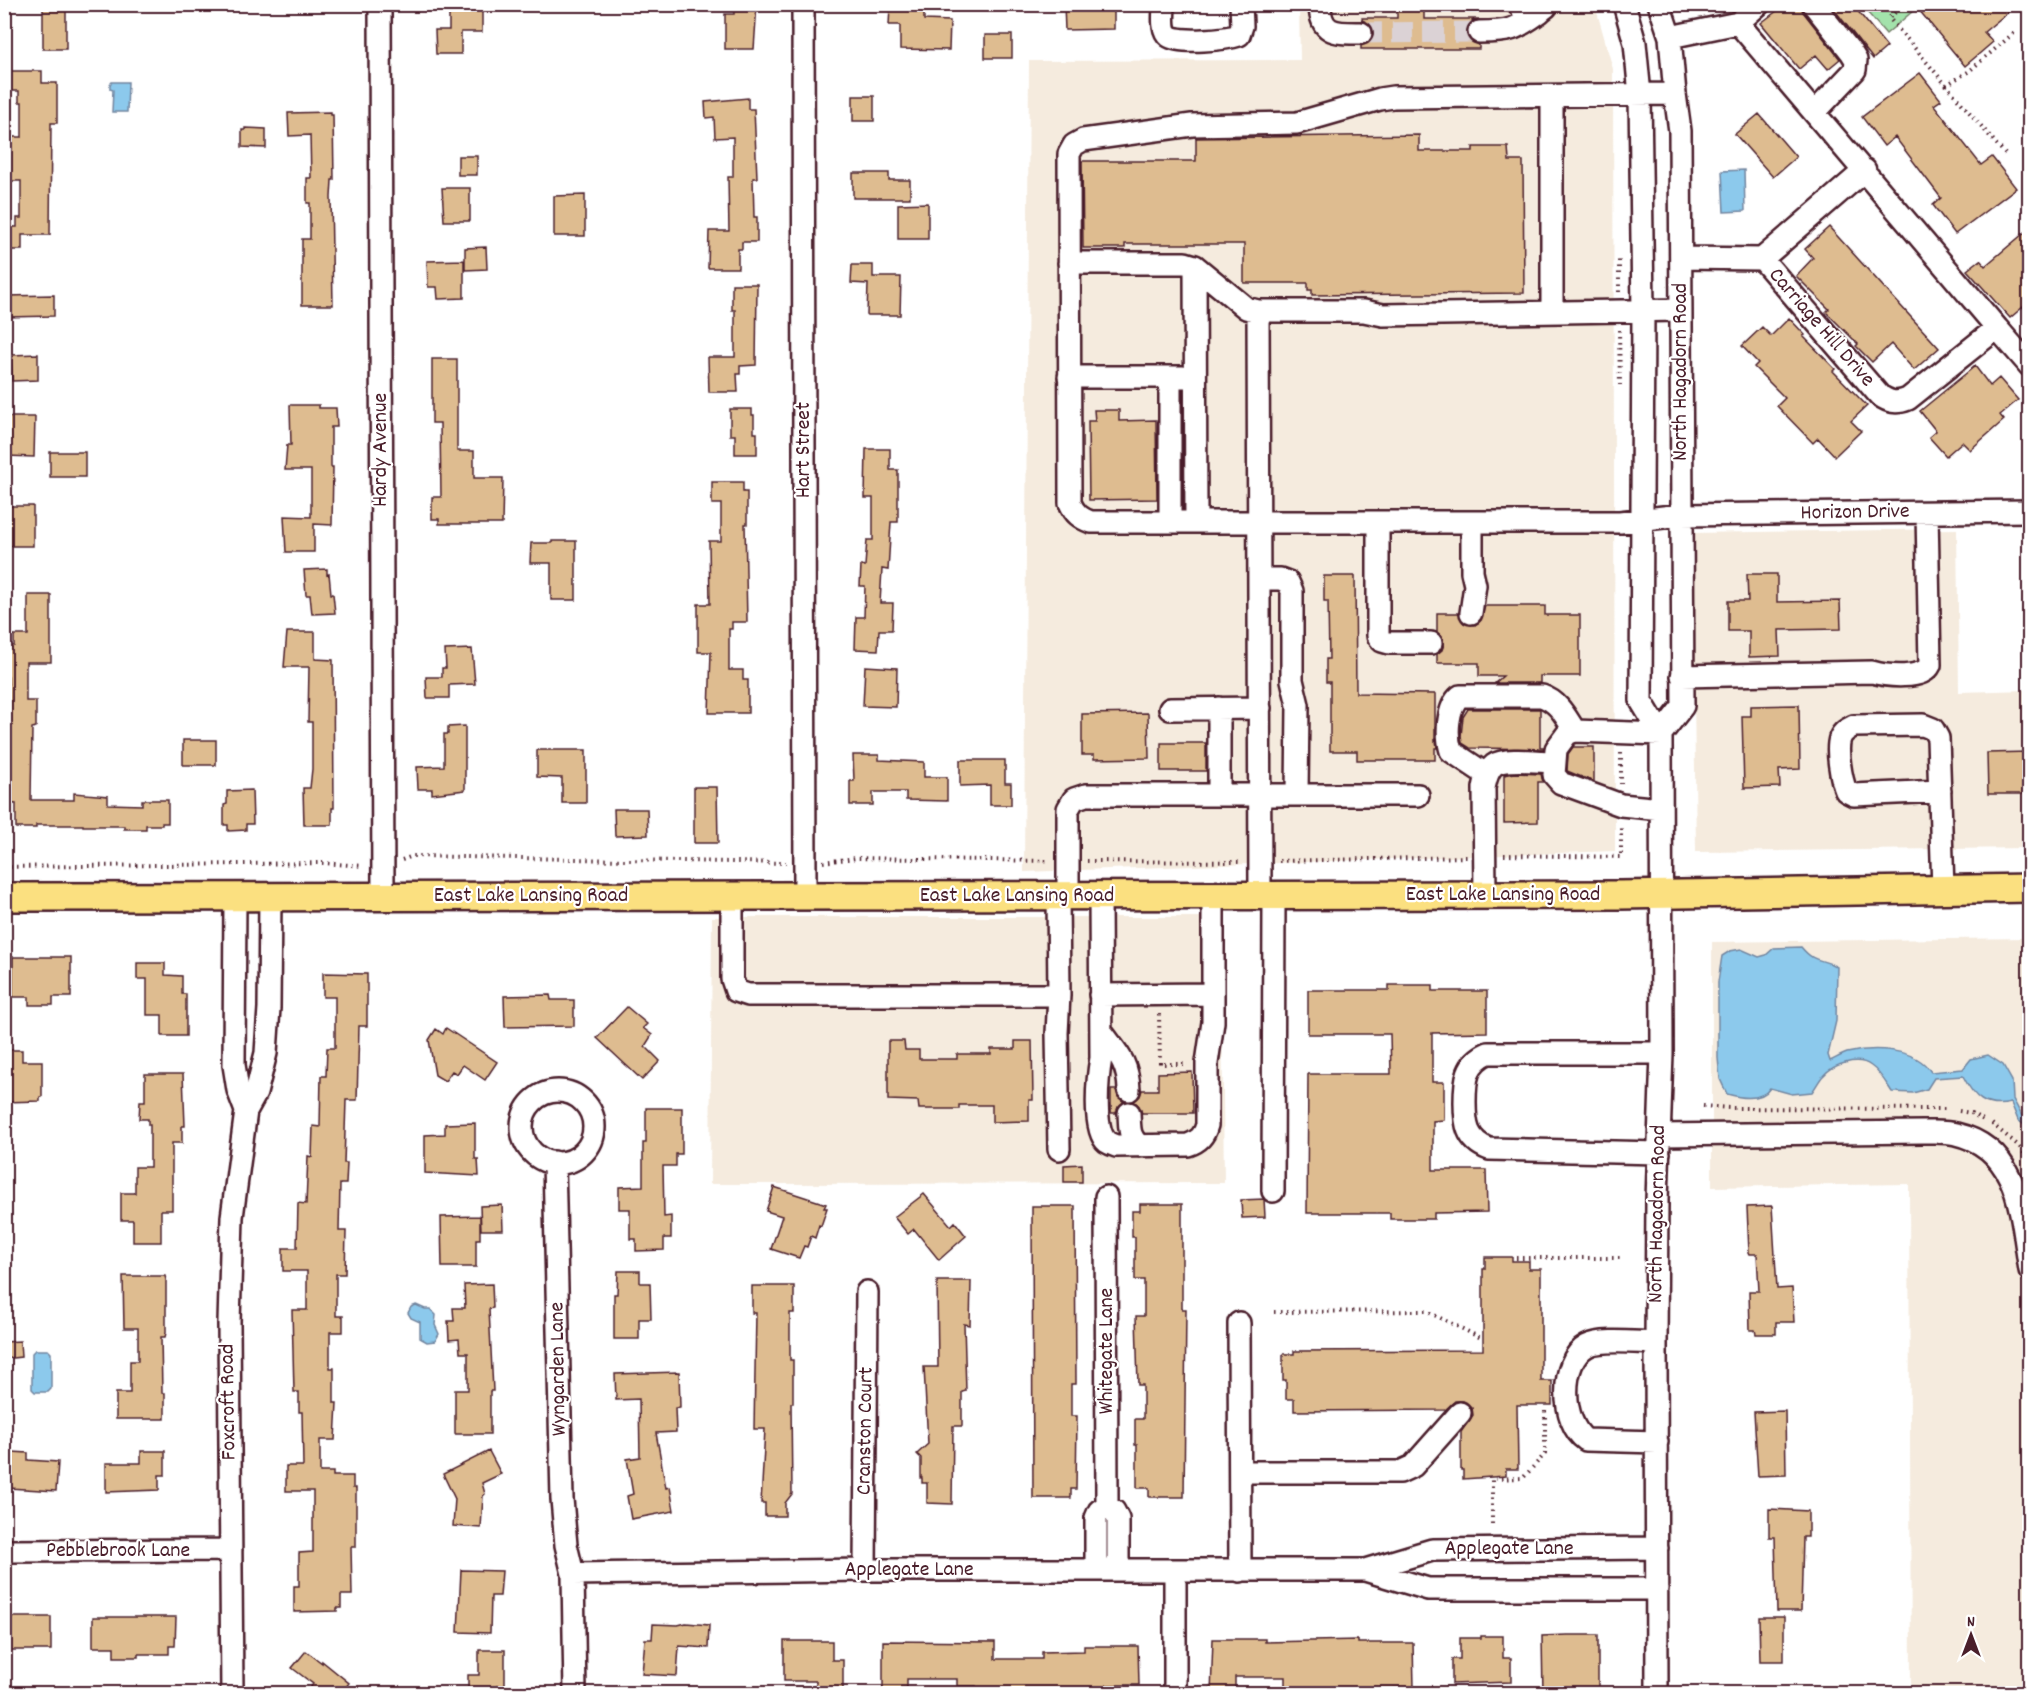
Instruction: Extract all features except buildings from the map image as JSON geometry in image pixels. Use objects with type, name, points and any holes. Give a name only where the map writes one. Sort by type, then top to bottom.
[{"type":"main road","name":"East Lake Lansing Road","points":[[4,897],[1267,896],[2030,888]]},
{"type":"street","name":"Hardy Avenue","points":[[380,4],[383,896]]},
{"type":"street","name":"Hart Street","points":[[803,4],[805,896]]},
{"type":"street","points":[[1164,4],[1164,29],[1169,36],[1179,39],[1229,39],[1239,35],[1242,26],[1241,4]]},
{"type":"street","points":[[1320,4],[1322,22],[1329,29],[1338,33],[1361,33]]},
{"type":"street","points":[[1518,4],[1521,9],[1530,13],[1545,8]]},
{"type":"street","name":"North Hagadorn Road","points":[[1624,4],[1635,44],[1640,95],[1643,310],[1641,701],[1661,734],[1662,1053],[1656,1343],[1657,1694]]},
{"type":"street","name":"North Hagadorn Road","points":[[1659,4],[1670,37],[1680,132],[1683,706],[1661,734]]},
{"type":"street","points":[[1670,37],[1738,23],[1759,4]]},
{"type":"street","points":[[1813,4],[1856,60],[1855,70],[1815,112]]},
{"type":"street","points":[[1479,32],[1502,32],[1516,29],[1545,8]]},
{"type":"street","points":[[1738,23],[2028,362]]},
{"type":"street","points":[[1196,377],[1070,377],[1069,154],[1074,145],[1083,140],[1192,125],[1297,123],[1393,97],[1675,94]]},
{"type":"street","points":[[1552,96],[1552,312]]},
{"type":"street","name":"Carriage Hill Drive","points":[[1681,258],[1762,260],[1864,170]]},
{"type":"street","name":"Carriage Hill Drive","points":[[1762,260],[1878,395],[1888,401],[1899,403],[1908,399],[1997,328]]},
{"type":"street","points":[[1069,263],[1185,263],[1195,266],[1246,308],[1258,311],[1364,311],[1383,315],[1681,310]]},
{"type":"street","points":[[1195,266],[1196,522]]},
{"type":"street","points":[[1258,311],[1260,795],[1267,896],[1273,1191]]},
{"type":"street","name":"Horizon Drive","points":[[1070,377],[1070,503],[1081,518],[1091,522],[1620,522],[1681,515],[2030,512]]},
{"type":"street","points":[[1170,377],[1170,522]]},
{"type":"street","points":[[1682,676],[1872,672],[1892,675],[1927,672],[1930,665],[1927,513]]},
{"type":"street","points":[[1378,522],[1378,636],[1382,641],[1389,643],[1431,643]]},
{"type":"street","points":[[1471,613],[1475,585],[1472,572],[1472,522]]},
{"type":"street","points":[[1260,578],[1280,579],[1288,582],[1292,591],[1292,680],[1298,705],[1297,794]]},
{"type":"street","points":[[1170,709],[1219,708],[1296,694]]},
{"type":"street","points":[[1487,775],[1451,752],[1450,710],[1454,701],[1460,696],[1542,696],[1551,699],[1558,706],[1575,731]]},
{"type":"street","points":[[1219,708],[1219,795]]},
{"type":"street","points":[[1940,791],[1854,795],[1846,791],[1841,780],[1839,740],[1845,731],[1854,726],[1923,725],[1933,729],[1938,738],[1940,791],[1943,889]]},
{"type":"street","points":[[1661,734],[1575,731],[1567,734],[1556,749],[1554,762],[1554,775],[1562,783],[1621,806],[1661,809]]},
{"type":"street","points":[[1485,895],[1484,788],[1487,775],[1494,765],[1504,761],[1554,762]]},
{"type":"street","points":[[1059,1149],[1057,1033],[1068,809],[1074,800],[1086,795],[1418,795]]},
{"type":"street","points":[[732,896],[732,979],[736,991],[748,996],[1059,995]]},
{"type":"street","points":[[1100,896],[1099,1127],[1107,1142],[1116,1146],[1188,1145],[1196,1142],[1205,1134],[1208,1125],[1207,1063],[1213,1023],[1213,896]]},
{"type":"street","name":"Foxcroft Road","points":[[235,897],[234,1065],[238,1090],[246,1111]]},
{"type":"street","name":"Foxcroft Road","points":[[232,1694],[229,1323],[232,1217],[246,1111],[256,1093],[266,1053],[269,1008],[270,897]]},
{"type":"street","points":[[1100,995],[1212,994]]},
{"type":"street","points":[[1101,1031],[1124,1061],[1128,1072],[1129,1090]]},
{"type":"street","points":[[1662,1053],[1488,1053],[1473,1064],[1465,1080],[1465,1123],[1468,1131],[1473,1140],[1489,1149],[1923,1132],[1956,1134],[1980,1144],[1998,1158],[2012,1179],[2030,1270]]},
{"type":"street","points":[[1129,1113],[1132,1140],[1140,1146]]},
{"type":"street","name":"Wyngarden Lane","points":[[554,1162],[562,1499],[566,1545],[573,1574]]},
{"type":"street","name":"Whitegate Lane","points":[[1106,1197],[1107,1505],[1118,1519],[1118,1570]]},
{"type":"street","name":"Cranston Court","points":[[865,1570],[867,1292]]},
{"type":"street","points":[[1239,1323],[1240,1570]]},
{"type":"street","points":[[1656,1343],[1597,1343],[1579,1352],[1571,1365],[1567,1404],[1570,1419],[1579,1435],[1586,1440],[1657,1442]]},
{"type":"street","points":[[1240,1472],[1400,1472],[1413,1466],[1460,1413]]},
{"type":"street","name":"Whitegate Lane","points":[[1096,1570],[1096,1518],[1099,1511],[1107,1505]]},
{"type":"street","name":"Applegate Lane","points":[[573,1574],[865,1570],[1365,1570],[1432,1550],[1657,1548]]},
{"type":"street","name":"Pebblebrook Lane","points":[[4,1551],[231,1550]]},
{"type":"street","points":[[1175,1569],[1175,1694]]},
{"type":"street","name":"Applegate Lane","points":[[1365,1570],[1428,1589],[1657,1589]]},
{"type":"street","points":[[573,1574],[575,1694]]},
{"type":"path","points":[[1904,4],[1889,18],[2005,154]]},
{"type":"path","points":[[1946,85],[1968,72],[2014,33]]},
{"type":"path","points":[[1159,995],[1160,1064],[1207,1063]]},
{"type":"path","points":[[1516,1258],[1620,1258]]},
{"type":"path","points":[[1274,1312],[1426,1311],[1483,1340]]},
{"type":"path","points":[[1492,1524],[1492,1479],[1523,1478],[1545,1454],[1545,1405]]},
{"type":"shaded area","points":[[1299,5],[1595,5],[1613,69],[1615,851],[1024,872],[1029,61],[1300,60]]},
{"type":"shaded area","points":[[1957,529],[1959,692],[2029,690],[2029,848],[1696,852],[1692,533]]},
{"type":"shaded area","points":[[712,917],[1221,917],[1224,1183],[710,1184]]},
{"type":"shaded area","points":[[2029,938],[2029,1693],[1911,1693],[1909,1184],[1712,1187],[1712,942]]},
{"type":"green space","points":[[1861,5],[1920,5],[1886,34]]},
{"type":"water","points":[[128,82],[127,112],[112,112],[113,90],[110,89],[110,84]]},
{"type":"water","points":[[1744,170],[1745,211],[1724,212],[1722,171]]},
{"type":"water","points":[[1801,947],[1815,959],[1837,967],[1836,1021],[1828,1055],[1830,1061],[1857,1051],[1893,1051],[1915,1058],[1931,1072],[1963,1069],[1971,1059],[1988,1055],[2003,1065],[2012,1081],[2013,1099],[2022,1116],[2029,1122],[2029,1129],[2018,1120],[2011,1103],[1994,1104],[1981,1100],[1971,1090],[1963,1076],[1934,1078],[1927,1089],[1913,1093],[1892,1092],[1874,1068],[1859,1062],[1846,1063],[1833,1068],[1827,1072],[1812,1092],[1792,1094],[1770,1088],[1756,1097],[1744,1098],[1727,1094],[1720,1079],[1718,1058],[1718,982],[1722,956],[1730,951],[1741,949],[1759,957],[1766,955],[1774,948]]},
{"type":"water","points":[[416,1305],[430,1309],[436,1315],[435,1325],[439,1334],[435,1341],[427,1342],[420,1338],[420,1322],[411,1318],[408,1313],[411,1307]]},
{"type":"water","points":[[35,1350],[48,1350],[51,1353],[51,1389],[48,1392],[35,1392],[32,1389],[32,1353]]},
{"type":"tunnel","points":[[1361,33],[1479,32]]}]
